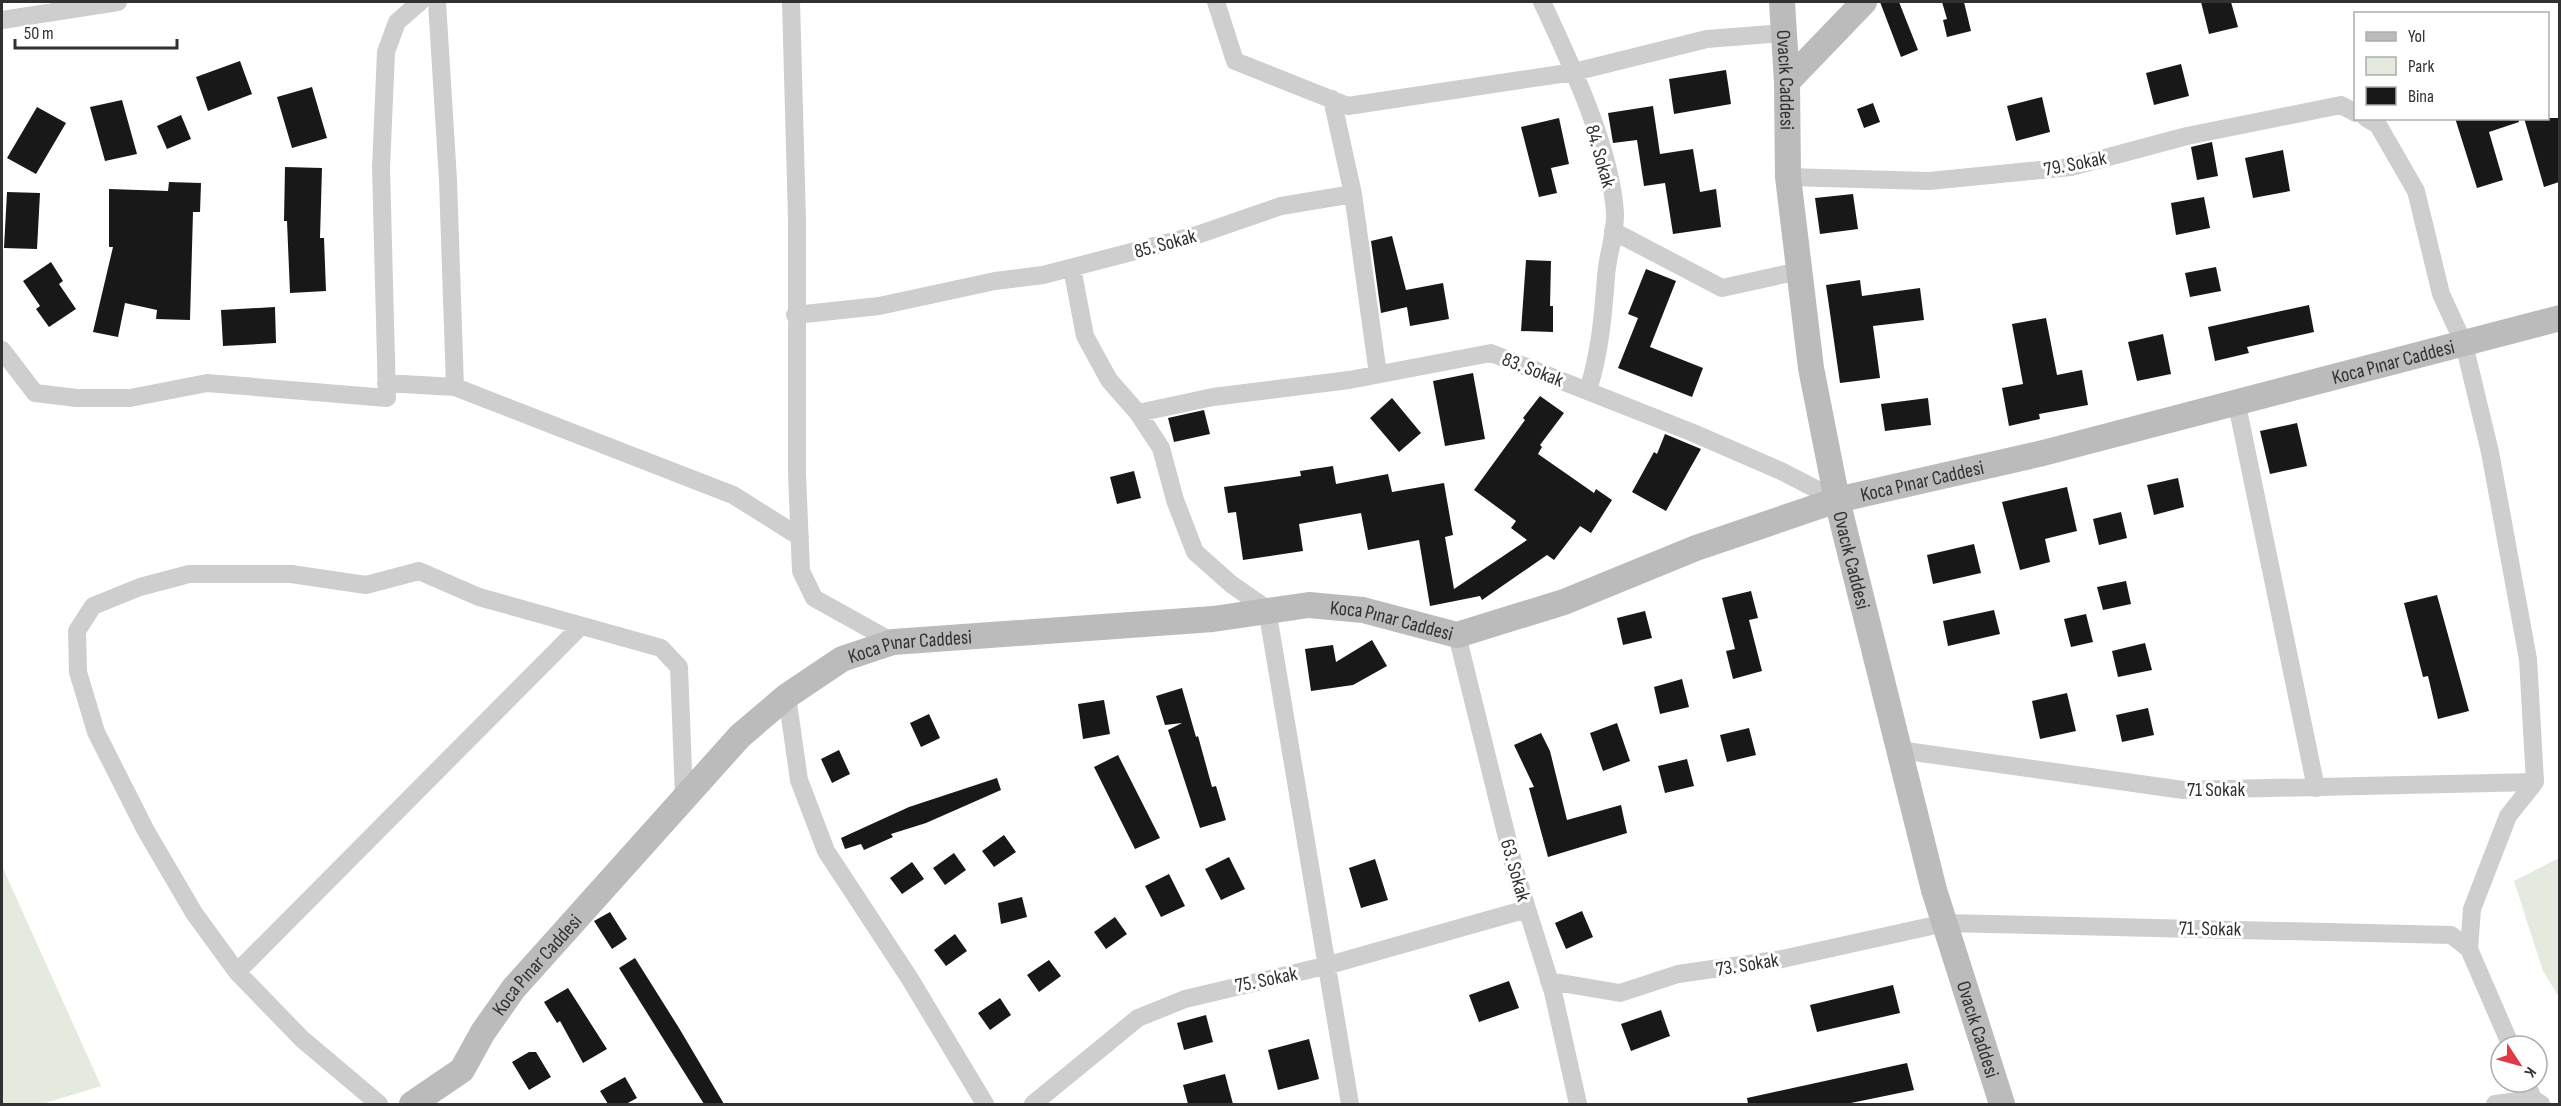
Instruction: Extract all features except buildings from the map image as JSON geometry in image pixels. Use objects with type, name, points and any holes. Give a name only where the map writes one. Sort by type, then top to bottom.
[{"type":"street","points":[[2,20],[118,2]]},
{"type":"street","points":[[2,350],[35,393],[77,398],[130,398],[207,383],[387,398],[381,168],[386,52],[397,22],[420,2]]},
{"type":"street","points":[[437,2],[448,180],[455,387]]},
{"type":"street","points":[[791,2],[797,220],[795,315],[801,571],[814,598],[893,642]]},
{"type":"street","points":[[1216,2],[1235,61],[1348,106],[1574,72],[1707,39],[1784,33]]},
{"type":"street","name":"84. Sokak","points":[[1542,2],[1574,72],[1610,176],[1616,216],[1598,363],[1588,390]]},
{"type":"street","name":"Ovacık Caddesi","points":[[1782,2],[1787,82],[1788,177],[1811,368],[1836,500],[1945,923],[2002,1104]]},
{"type":"street","points":[[1787,82],[1864,2]]},
{"type":"street","points":[[1332,99],[1353,194],[1378,374]]},
{"type":"street","name":"79. Sokak","points":[[1788,177],[1929,181],[2071,167],[2187,136],[2340,105],[2354,112]]},
{"type":"street","points":[[2369,120],[2378,125],[2416,192],[2441,294],[2464,344],[2490,452],[2528,659],[2535,782],[2508,816],[2472,909],[2469,950],[2506,1034]]},
{"type":"street","name":"85. Sokak","points":[[795,315],[879,306],[995,281],[1043,276],[1197,235],[1281,206],[1353,194]]},
{"type":"street","points":[[1613,231],[1722,288],[1799,271]]},
{"type":"street","points":[[1072,268],[1085,336],[1109,380],[1138,413],[1161,448],[1175,500],[1195,552],[1232,584],[1267,609],[1329,965],[1350,1104]]},
{"type":"street","name":"Koca Pınar Caddesi","points":[[412,1104],[462,1070],[483,1032],[514,988],[740,736],[787,696],[842,659],[893,642],[1213,619],[1267,609],[1309,605],[1363,609],[1457,635],[1564,602],[1696,548],[1836,500],[2043,453],[2236,400],[2464,344],[2559,318]]},
{"type":"street","name":"83. Sokak","points":[[1138,413],[1213,397],[1378,374],[1491,353],[1588,390],[1781,471],[1836,500]]},
{"type":"street","points":[[386,383],[455,387],[733,495],[800,537]]},
{"type":"street","points":[[2236,400],[2316,788]]},
{"type":"street","points":[[379,1104],[302,1039],[237,972],[194,913],[146,831],[96,732],[78,672],[77,631],[93,606],[140,586],[189,574],[291,574],[366,585],[419,571],[479,597],[661,648],[679,667],[684,797]]},
{"type":"street","points":[[237,972],[581,626]]},
{"type":"street","name":"63. Sokak","points":[[1457,635],[1515,870],[1549,981],[1578,1104]]},
{"type":"street","points":[[787,696],[799,780],[826,851],[910,979],[985,1104]]},
{"type":"street","name":"71 Sokak","points":[[1899,750],[2183,790],[2535,782]]},
{"type":"street","name":"75. Sokak","points":[[1033,1104],[1138,1018],[1185,999],[1329,965],[1527,909]]},
{"type":"street","name":"71. Sokak","points":[[1945,923],[2451,935],[2469,950]]},
{"type":"street","name":"73. Sokak","points":[[1549,981],[1620,993],[1678,974],[1782,959],[1945,923]]},
{"type":"street","points":[[2495,1104],[2534,1095]]},
{"type":"green space","points":[[2559,858],[2559,997],[2543,971],[2514,881]]},
{"type":"green space","points":[[2,866],[101,1086],[42,1104],[2,1104]]}]
